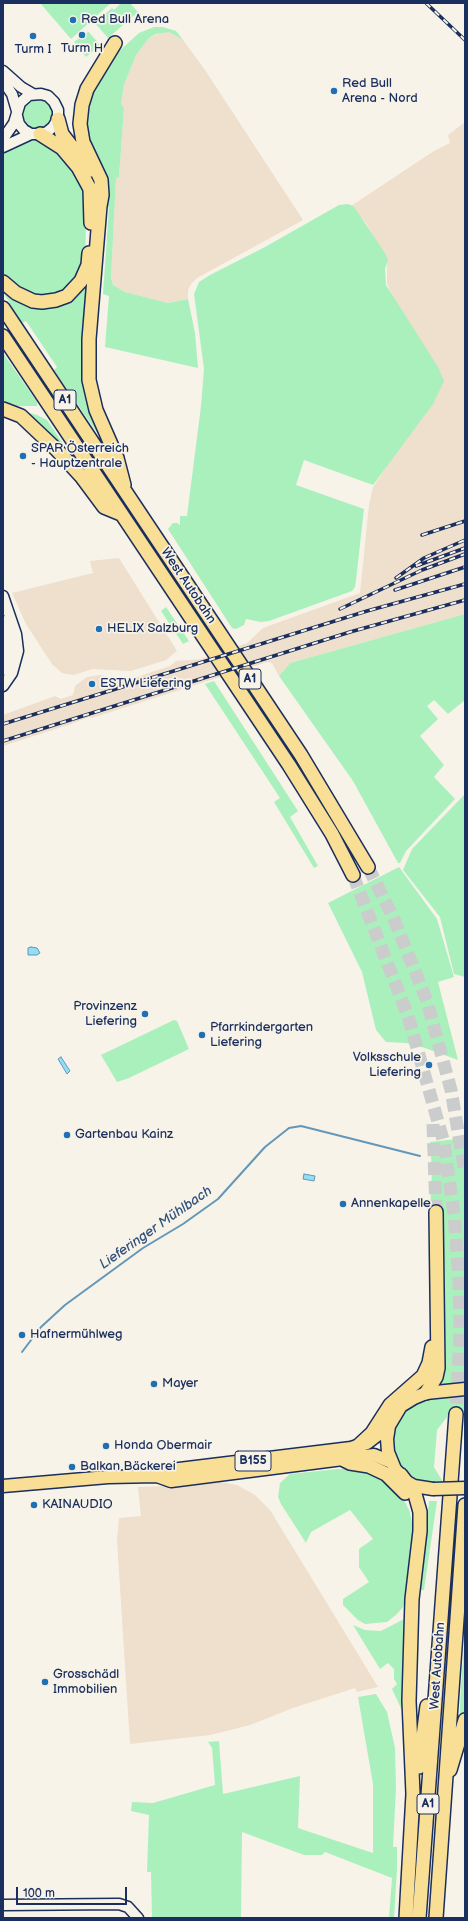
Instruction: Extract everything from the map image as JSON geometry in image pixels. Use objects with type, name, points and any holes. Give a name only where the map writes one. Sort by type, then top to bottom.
[{"type":"highway","points":[[115,43],[90,84],[84,97],[80,115],[83,142],[101,180],[102,195],[89,339],[89,380],[96,410],[117,458],[126,493]]},
{"type":"highway","points":[[58,119],[62,134],[89,168],[96,182],[100,206]]},
{"type":"highway","points":[[3,282],[16,293],[33,301],[42,302],[56,300],[67,296],[76,288],[83,278],[88,265],[91,219],[90,189],[78,167],[62,148],[35,134]]},
{"type":"highway","name":"West Autobahn","points":[[3,308],[301,755],[368,867]]},
{"type":"highway","name":"West Autobahn","points":[[3,336],[289,765],[332,834],[353,874]]},
{"type":"highway","points":[[3,409],[15,413],[28,422],[46,438],[81,476],[104,507],[122,514]]},
{"type":"highway","points":[[3,416],[28,422]]},
{"type":"highway","points":[[426,1393],[436,1377],[438,1368],[436,1212]]},
{"type":"highway","points":[[358,1446],[372,1433],[390,1405],[415,1385],[426,1370],[432,1346],[432,1337],[438,1318]]},
{"type":"highway","name":"West Autobahn","points":[[419,1918],[456,1414]]},
{"type":"highway","points":[[344,1460],[350,1463],[369,1466],[386,1474],[396,1483],[409,1500],[415,1521],[409,1702],[413,1794],[406,1918]]},
{"type":"highway","points":[[401,1475],[415,1494],[420,1512],[420,1531],[413,1597]]},
{"type":"highway","name":"West Autobahn","points":[[436,1918],[465,1504]]},
{"type":"highway","points":[[413,1794],[418,1772],[428,1700],[435,1690]]},
{"type":"highway","points":[[444,1788],[459,1744],[465,1720]]},
{"type":"main road","name":"B155","points":[[3,1486],[93,1478],[157,1476],[171,1470],[358,1446],[374,1439],[389,1426],[401,1406],[414,1398],[426,1393],[465,1388]]},
{"type":"main road","name":"B155","points":[[389,1426],[387,1439],[388,1452],[391,1462],[401,1475],[414,1486],[433,1489],[465,1488]]},
{"type":"main road","name":"B155","points":[[157,1476],[171,1481],[374,1455],[391,1462]]},
{"type":"street","points":[[3,70],[21,87],[33,94]]},
{"type":"street","points":[[3,81],[12,94],[21,127],[35,134]]},
{"type":"street","points":[[3,139],[17,113],[22,99],[33,94],[41,94],[52,99],[58,110],[58,119],[50,130],[35,134],[3,147]]},
{"type":"street","points":[[3,596],[16,634],[18,651],[12,673],[3,686]]},
{"type":"street","points":[[3,622],[7,634],[8,650],[3,670]]},
{"type":"street","points":[[3,1905],[124,1905],[138,1918]]},
{"type":"shaded area","points":[[162,32],[169,32],[183,40],[205,70],[303,220],[197,278],[188,290],[188,299],[168,303],[125,292],[113,285],[111,278],[116,178],[119,176],[124,108],[121,104],[124,85],[136,55],[149,38]]},
{"type":"shaded area","points":[[465,122],[465,614],[290,663],[279,676],[272,663],[267,662],[92,718],[89,717],[3,746],[3,715],[55,696],[61,699],[73,695],[75,686],[87,677],[100,675],[118,679],[119,683],[170,666],[176,661],[201,659],[247,643],[263,628],[360,593],[369,505],[373,487],[442,381],[399,309],[387,284],[387,260],[366,223],[351,206],[434,151],[450,143],[448,135]]},
{"type":"shaded area","points":[[119,558],[177,651],[166,660],[131,671],[93,669],[73,675],[62,673],[52,664],[26,624],[12,593],[93,573],[90,561]]},
{"type":"shaded area","points":[[220,1482],[237,1485],[255,1495],[270,1510],[378,1687],[357,1692],[355,1688],[293,1708],[250,1725],[210,1735],[130,1744],[117,1540],[119,1518],[141,1516],[138,1487],[192,1485]]},
{"type":"green space","name":"Red Bull Arena","points":[[40,3],[111,3],[71,39]]},
{"type":"green space","points":[[121,3],[130,3],[138,12],[108,38],[95,23],[112,8],[114,10]]},
{"type":"green space","points":[[154,27],[163,27],[176,31],[183,40],[169,32],[156,34],[149,38],[136,55],[124,85],[121,104],[124,108],[119,177],[116,178],[111,278],[113,285],[125,292],[168,303],[188,299],[195,333],[198,368],[105,347],[109,296],[103,294],[109,207],[105,208],[83,111],[108,61],[139,33]]},
{"type":"green space","points":[[87,30],[100,45],[86,57],[74,42],[88,32]]},
{"type":"green space","points":[[37,98],[46,101],[50,105],[53,114],[50,123],[46,127],[37,130],[28,127],[24,123],[21,114],[24,105],[28,101]]},
{"type":"green space","points":[[29,139],[44,140],[51,144],[79,176],[87,192],[85,262],[71,288],[46,298],[32,296],[14,286],[3,272],[3,151]]},
{"type":"green space","points":[[348,204],[353,206],[357,211],[385,253],[388,260],[385,269],[386,285],[438,367],[444,381],[433,404],[373,485],[304,460],[296,485],[364,509],[355,587],[352,591],[269,621],[261,622],[246,619],[244,625],[236,629],[232,628],[168,529],[173,523],[180,525],[180,516],[187,516],[201,406],[204,369],[194,294],[199,282],[210,275],[265,247],[339,205]]},
{"type":"green space","points":[[87,279],[83,365],[102,440],[54,370],[57,367],[26,321],[22,323],[3,292],[3,287],[44,305]]},
{"type":"green space","points":[[3,353],[37,402],[37,406],[3,406]]},
{"type":"green space","points":[[23,411],[47,420],[68,451],[66,452]]},
{"type":"green space","points":[[166,607],[189,641],[183,644],[161,611]]},
{"type":"green space","points":[[465,614],[465,700],[448,714],[434,700],[427,706],[438,719],[420,736],[444,765],[434,777],[455,799],[406,851],[400,863],[398,863],[353,781],[279,676],[290,663]]},
{"type":"green space","points":[[214,681],[298,811],[290,817],[318,866],[314,868],[274,802],[280,798],[205,684]]},
{"type":"green space","points":[[465,794],[465,977],[454,974],[440,917],[403,870],[412,849]]},
{"type":"green space","points":[[399,867],[437,919],[454,977],[438,982],[458,1060],[406,1043],[386,1042],[376,1030],[362,972],[328,903]]},
{"type":"green space","points":[[174,1020],[177,1021],[189,1049],[129,1078],[117,1082],[101,1055]]},
{"type":"green space","points":[[465,1138],[465,1383],[439,1385],[442,1373],[430,1211],[432,1171],[430,1142]]},
{"type":"green space","points":[[465,1392],[465,1415],[448,1414],[437,1430],[434,1467],[443,1482],[429,1482],[428,1484],[414,1479],[402,1471],[393,1454],[394,1428],[404,1410],[416,1401]]},
{"type":"green space","points":[[338,1469],[357,1469],[370,1472],[391,1485],[404,1500],[410,1512],[413,1529],[406,1596],[403,1607],[387,1622],[365,1624],[358,1620],[343,1605],[343,1599],[369,1582],[359,1567],[359,1549],[373,1539],[350,1510],[311,1532],[306,1543],[278,1497],[280,1483],[290,1474]]},
{"type":"green space","points":[[429,1501],[437,1501],[424,1590],[420,1590]]},
{"type":"green space","points":[[406,1618],[405,1717],[392,1689],[397,1684],[394,1679],[394,1669],[388,1663],[380,1669],[353,1625],[365,1630],[381,1631]]},
{"type":"green space","points":[[465,1633],[465,1709],[459,1725],[461,1686]]},
{"type":"green space","points":[[376,1694],[387,1712],[395,1748],[396,1787],[393,1847],[397,1847],[397,1869],[394,1918],[389,1918],[392,1878],[325,1852],[322,1855],[304,1855],[242,1832],[241,1918],[152,1918],[151,1872],[147,1872],[149,1815],[131,1811],[132,1802],[153,1803],[215,1785],[212,1748],[208,1742],[219,1741],[223,1794],[300,1776],[298,1828],[373,1853],[373,1784],[358,1697]]},
{"type":"water","points":[[28,948],[37,948],[40,953],[37,955],[28,955]]},
{"type":"water","points":[[61,1057],[70,1071],[67,1074],[58,1059]]},
{"type":"water","points":[[304,1174],[315,1176],[314,1181],[303,1179]]},
{"type":"waterway","name":"Lieferinger Mühlbach","points":[[22,1352],[41,1327],[65,1305],[143,1248],[183,1224],[218,1199],[265,1147],[289,1128],[301,1126],[420,1156]]},
{"type":"tunnel","points":[[368,867],[393,917],[427,1001],[451,1090],[465,1173]]},
{"type":"tunnel","points":[[353,875],[408,1016],[444,1143],[454,1214],[459,1280],[460,1333],[456,1414]]},
{"type":"tunnel","points":[[433,1124],[436,1212]]},
{"type":"railway","points":[[426,3],[465,40]]},
{"type":"railway","points":[[422,535],[465,521]]},
{"type":"railway","points":[[396,578],[424,558],[465,540]]},
{"type":"railway","points":[[416,566],[465,548]]},
{"type":"railway","points":[[340,609],[422,570],[465,554]]},
{"type":"railway","points":[[395,590],[465,567]]},
{"type":"railway","points":[[3,724],[367,611],[465,584]]},
{"type":"railway","points":[[3,741],[350,632],[465,600]]},
{"type":"place","name":"Red Bull Arena","points":[[73,20]]},
{"type":"place","name":"Turm H","points":[[82,35]]},
{"type":"place","name":"Turm I","points":[[33,36]]},
{"type":"place","name":"Red Bull Arena - Nord","points":[[334,91]]},
{"type":"place","name":"SPAR Österreich - Hauptzentrale","points":[[23,456]]},
{"type":"place","name":"HELIX Salzburg","points":[[99,629]]},
{"type":"place","name":"ESTW Liefering","points":[[92,684]]},
{"type":"place","name":"Provinzenz Liefering","points":[[145,1014]]},
{"type":"place","name":"Pfarrkindergarten Liefering","points":[[202,1035]]},
{"type":"place","name":"Volksschule Liefering","points":[[429,1065]]},
{"type":"place","name":"Gartenbau Kainz","points":[[67,1135]]},
{"type":"place","name":"Annenkapelle","points":[[343,1204]]},
{"type":"place","name":"Hafnermühlweg","points":[[22,1335]]},
{"type":"place","name":"Mayer","points":[[154,1384]]},
{"type":"place","name":"Honda Obermair","points":[[106,1446]]},
{"type":"place","name":"Balkan Bäckerei","points":[[72,1467]]},
{"type":"place","name":"KAINAUDIO","points":[[34,1505]]},
{"type":"place","name":"Grosschädl Immobilien","points":[[45,1682]]}]
